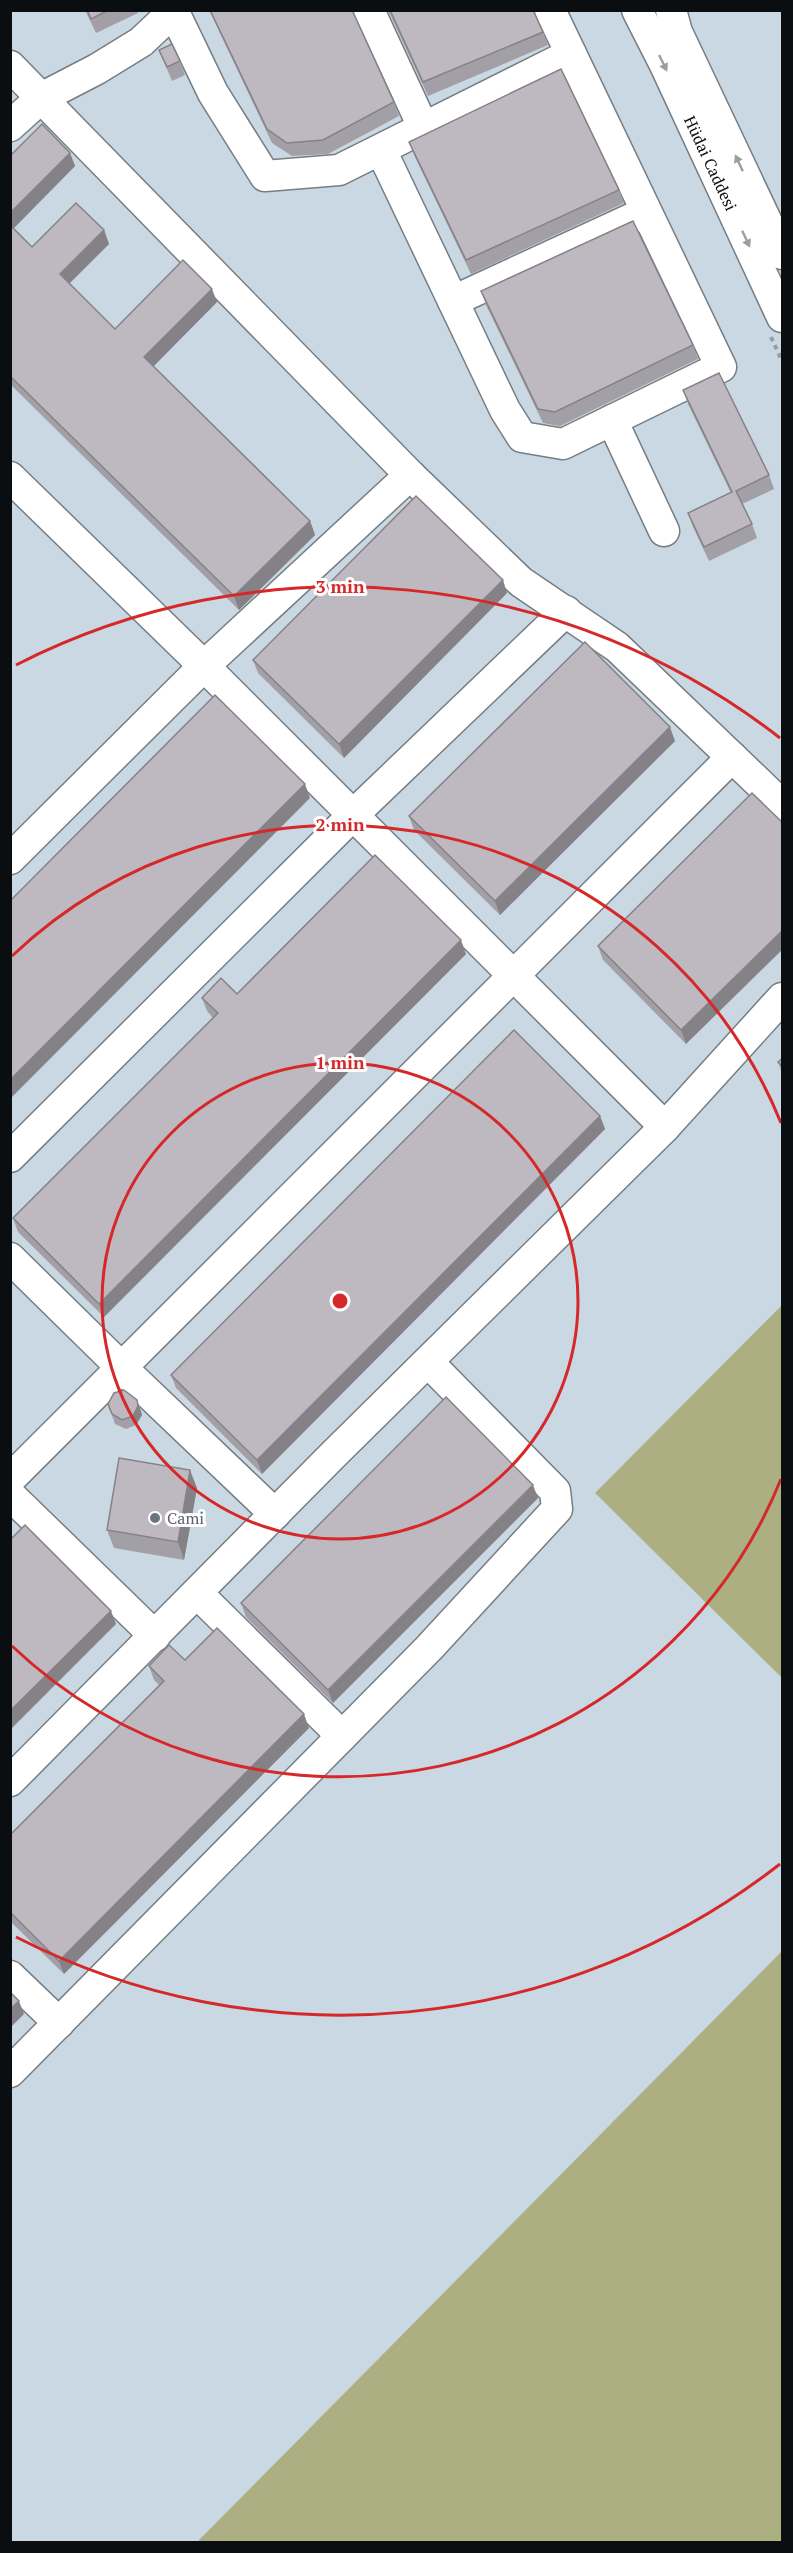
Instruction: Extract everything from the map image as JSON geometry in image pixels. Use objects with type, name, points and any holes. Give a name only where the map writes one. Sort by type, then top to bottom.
[{"type":"street","points":[[369,10],[424,129]]},
{"type":"street","points":[[381,150],[506,410],[522,437],[563,444],[721,367],[550,10]]},
{"type":"street","name":"Hüdai Caddesi","points":[[637,10],[783,317]]},
{"type":"street","name":"Hüdai Caddesi","points":[[671,10],[677,32],[783,254]]},
{"type":"street","points":[[10,126],[41,98],[97,69],[141,42],[174,11],[213,93],[265,176],[339,170],[571,54]]},
{"type":"street","points":[[10,66],[410,475],[521,582],[617,647],[783,805]]},
{"type":"street","points":[[453,301],[646,212]]},
{"type":"street","points":[[612,420],[664,531]]},
{"type":"street","points":[[10,859],[204,666],[410,475]]},
{"type":"street","points":[[10,477],[204,666],[665,1127]]},
{"type":"street","points":[[10,1157],[353,815],[566,611]]},
{"type":"street","points":[[10,1479],[732,757]]},
{"type":"street","points":[[10,1781],[665,1127],[783,998]]},
{"type":"street","points":[[10,1258],[275,1514]]},
{"type":"street","points":[[10,2072],[429,1648],[557,1509],[555,1491],[428,1362]]},
{"type":"street","points":[[10,1495],[155,1636]]},
{"type":"street","points":[[197,1593],[342,1736]]},
{"type":"street","points":[[10,1976],[59,2024]]},
{"type":"shaded area","points":[[11,11],[782,11],[782,1305],[595,1493],[782,1678],[782,1951],[197,2542],[11,2542]]},
{"type":"green space","points":[[782,1305],[782,1678],[595,1493]]},
{"type":"green space","points":[[782,1951],[782,2542],[197,2542]]},
{"type":"building","points":[[87,10],[109,10],[91,19]]},
{"type":"building","points":[[210,10],[352,10],[394,102],[323,140],[287,143],[267,129]]},
{"type":"building","points":[[390,10],[533,10],[543,32],[423,82]]},
{"type":"building","points":[[172,44],[180,61],[167,67],[159,50]]},
{"type":"building","points":[[561,69],[619,190],[466,260],[409,142]]},
{"type":"building","points":[[42,124],[70,153],[10,213],[10,156]]},
{"type":"building","points":[[76,203],[104,230],[60,274],[115,329],[183,260],[212,289],[144,357],[310,521],[234,596],[10,376],[10,225],[32,247]]},
{"type":"building","points":[[633,221],[693,345],[555,412],[538,409],[481,291]]},
{"type":"building","points":[[719,373],[769,475],[736,491],[752,524],[704,547],[688,513],[732,492],[683,390]]},
{"type":"building","points":[[416,496],[503,580],[339,744],[253,660]]},
{"type":"building","points":[[585,642],[670,727],[495,901],[409,816]]},
{"type":"building","points":[[215,695],[305,784],[10,1080],[10,901]]},
{"type":"building","points":[[752,793],[783,823],[783,930],[681,1030],[598,946]]},
{"type":"building","points":[[375,855],[461,940],[99,1304],[13,1218],[218,1013],[202,998],[221,978],[237,994]]},
{"type":"building","points":[[514,1030],[600,1116],[257,1460],[171,1375]]},
{"type":"building","points":[[124,1390],[137,1400],[138,1406],[133,1416],[122,1420],[112,1414],[108,1404],[114,1393]]},
{"type":"building","points":[[446,1397],[533,1485],[328,1690],[241,1603]]},
{"type":"building","name":"Cami","points":[[119,1458],[190,1470],[178,1542],[107,1530]]},
{"type":"building","points":[[25,1525],[111,1611],[10,1711],[10,1540]]},
{"type":"building","points":[[217,1628],[304,1714],[59,1961],[10,1912],[10,1835],[164,1681],[149,1666],[169,1645],[185,1660]]},
{"type":"building","points":[[10,1992],[19,2001],[10,2009]]},
{"type":"place","name":"Cami","points":[[155,1518]]}]
